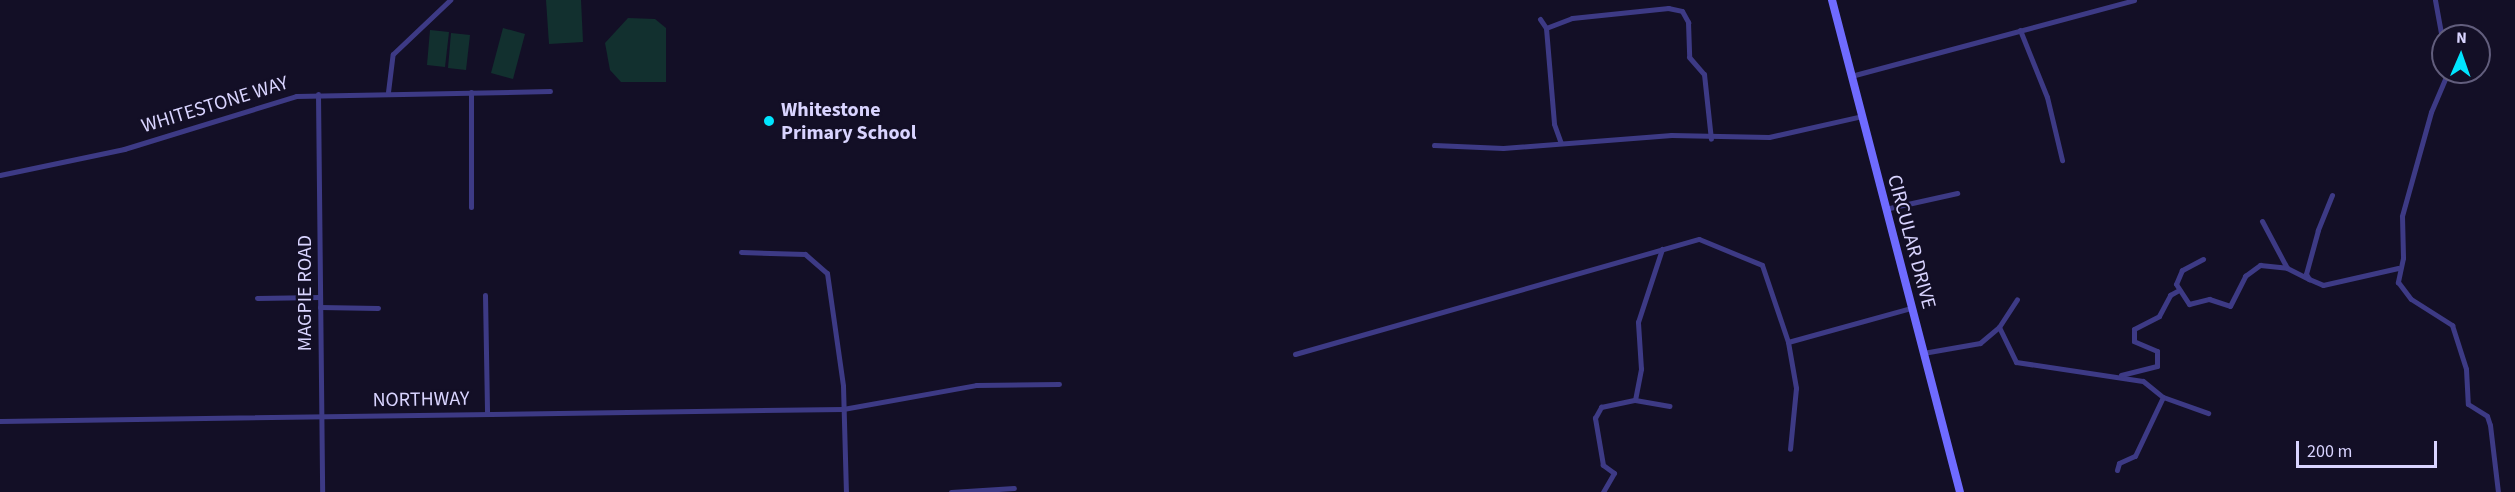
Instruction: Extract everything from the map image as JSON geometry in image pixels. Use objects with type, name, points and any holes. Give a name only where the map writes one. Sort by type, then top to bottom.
[{"type":"street","points":[[388,92],[393,54],[450,0]]},
{"type":"street","name":"CIRCULAR DRIVE","points":[[1832,0],[1960,492]]},
{"type":"street","points":[[1851,76],[2134,0]]},
{"type":"street","points":[[2435,0],[2439,24]]},
{"type":"street","points":[[1546,28],[1572,18],[1668,8],[1682,11],[1688,22],[1689,57],[1704,74],[1710,139]]},
{"type":"street","points":[[1540,19],[1546,28],[1554,124],[1561,143]]},
{"type":"street","points":[[2020,30],[2047,97],[2062,160]]},
{"type":"street","points":[[2443,84],[2431,112],[2402,216],[2403,258],[2398,268],[2402,292],[2444,318],[2459,340],[2468,404],[2487,416],[2490,426],[2498,492]]},
{"type":"street","name":"WHITESTONE WAY","points":[[0,175],[123,148],[280,100],[318,94],[550,91]]},
{"type":"street","points":[[471,92],[471,207]]},
{"type":"street","name":"MAGPIE ROAD","points":[[318,94],[322,492]]},
{"type":"street","points":[[1434,145],[1503,148],[1671,135],[1710,139],[1769,137],[1862,116]]},
{"type":"street","points":[[1886,209],[1957,193]]},
{"type":"street","points":[[2309,279],[2306,274],[2318,230],[2332,195]]},
{"type":"street","points":[[2262,221],[2287,268]]},
{"type":"street","points":[[1295,354],[1699,239],[1762,265],[1788,342],[1796,388],[1790,449]]},
{"type":"street","points":[[1635,400],[1641,369],[1638,322],[1662,249]]},
{"type":"street","points":[[741,252],[805,254],[825,269],[839,344],[846,492]]},
{"type":"street","points":[[2203,258],[2182,270],[2179,290],[2189,304],[2209,299],[2225,307],[2234,302],[2245,276],[2260,265],[2287,268],[2323,285],[2398,268]]},
{"type":"street","points":[[2120,376],[2157,366],[2157,351],[2134,341],[2134,329],[2159,316],[2170,295],[2179,290]]},
{"type":"street","points":[[485,295],[487,413]]},
{"type":"street","points":[[257,298],[319,297]]},
{"type":"street","points":[[1923,354],[1980,343],[1999,327],[2017,299]]},
{"type":"street","points":[[320,307],[378,308]]},
{"type":"street","points":[[1788,342],[1911,308]]},
{"type":"street","points":[[1999,327],[2016,362],[2120,376],[2150,384],[2163,397],[2208,413]]},
{"type":"street","name":"NORTHWAY","points":[[0,421],[843,409],[976,385],[1059,384]]},
{"type":"street","points":[[2117,470],[2119,463],[2136,456],[2163,397]]},
{"type":"street","points":[[1604,492],[1614,473],[1603,465],[1595,418],[1601,407],[1635,400],[1669,406]]},
{"type":"street","points":[[951,492],[1014,488]]},
{"type":"green space","points":[[546,0],[581,0],[583,42],[549,44]]},
{"type":"green space","points":[[628,18],[655,19],[666,28],[666,82],[621,82],[610,70],[605,43]]},
{"type":"green space","points":[[503,28],[525,34],[513,79],[491,73]]},
{"type":"green space","points":[[430,30],[449,32],[445,67],[427,65]]},
{"type":"green space","points":[[451,33],[470,35],[466,70],[448,68]]},
{"type":"place","name":"Whitestone Primary School","points":[[769,121]]}]
